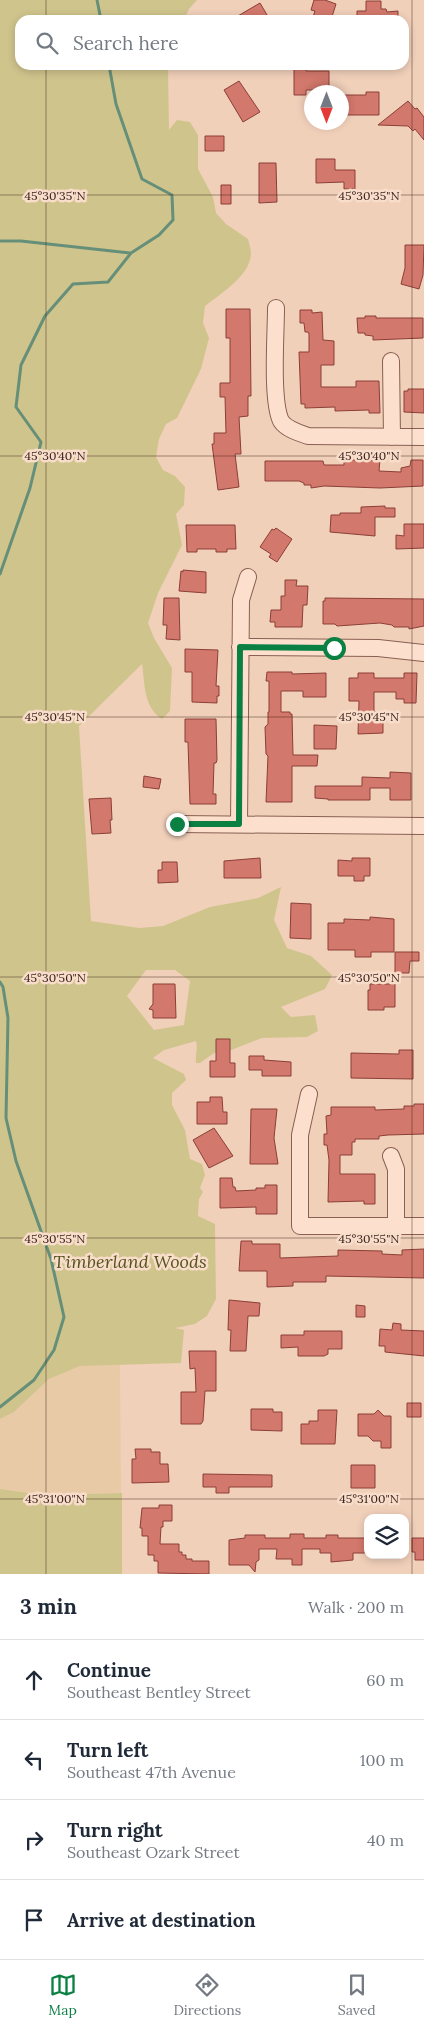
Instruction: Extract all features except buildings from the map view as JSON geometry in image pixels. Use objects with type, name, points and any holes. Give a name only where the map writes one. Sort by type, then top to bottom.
[{"type":"street","points":[[276,308],[276,401],[282,422],[292,430],[308,436],[424,437]]},
{"type":"street","points":[[391,361],[392,437]]},
{"type":"street","points":[[239,824],[241,600],[248,578]]},
{"type":"street","points":[[240,647],[378,648],[424,654]]},
{"type":"street","points":[[177,824],[424,826]]},
{"type":"street","points":[[309,1094],[300,1135],[300,1226],[424,1226]]},
{"type":"street","points":[[391,1156],[396,1169],[396,1226]]},
{"type":"shaded area","points":[[120,1364],[121,1493],[43,1495],[0,1489],[0,1419],[14,1412],[49,1379],[80,1366]]},
{"type":"green space","name":"Timberland Woods","points":[[0,0],[197,0],[186,15],[15,15],[15,70],[168,70],[169,130],[177,120],[190,122],[198,135],[198,169],[213,197],[216,213],[226,224],[248,239],[251,252],[246,270],[233,284],[205,306],[203,323],[209,338],[201,369],[177,418],[166,424],[159,439],[156,457],[163,470],[175,476],[185,487],[184,505],[176,514],[182,545],[158,593],[148,623],[154,638],[172,668],[170,711],[162,719],[151,708],[146,694],[142,664],[79,726],[91,921],[139,928],[163,926],[210,907],[258,898],[281,887],[274,920],[287,948],[311,956],[332,975],[325,989],[281,1007],[291,1017],[315,1015],[318,1031],[307,1037],[262,1038],[226,1052],[214,1053],[200,1063],[196,1063],[196,1041],[164,1050],[153,1058],[184,1074],[186,1080],[172,1093],[172,1105],[185,1130],[190,1159],[202,1164],[205,1175],[200,1188],[203,1192],[199,1199],[198,1216],[215,1224],[216,1299],[207,1316],[195,1324],[175,1328],[184,1330],[181,1363],[80,1366],[49,1379],[14,1412],[0,1419]],"holes":[[[146,970],[175,970],[190,981],[184,1025],[154,1030],[127,996]]]},
{"type":"green space","points":[[0,1489],[43,1495],[122,1493],[122,1574],[0,1574]]},
{"type":"waterway","points":[[97,0],[100,15]]},
{"type":"waterway","points":[[0,574],[30,488],[41,442],[16,407],[21,365],[45,316],[73,284],[108,282],[131,253],[159,235],[173,220],[172,195],[142,179],[116,104],[110,70]]},
{"type":"waterway","points":[[0,241],[21,241],[130,253]]},
{"type":"waterway","points":[[0,982],[3,987],[8,1018],[6,1118],[16,1161],[51,1259],[64,1317],[54,1350],[34,1380],[0,1407]]},
{"type":"route","points":[[177,824],[239,824],[240,647],[334,648]]}]
